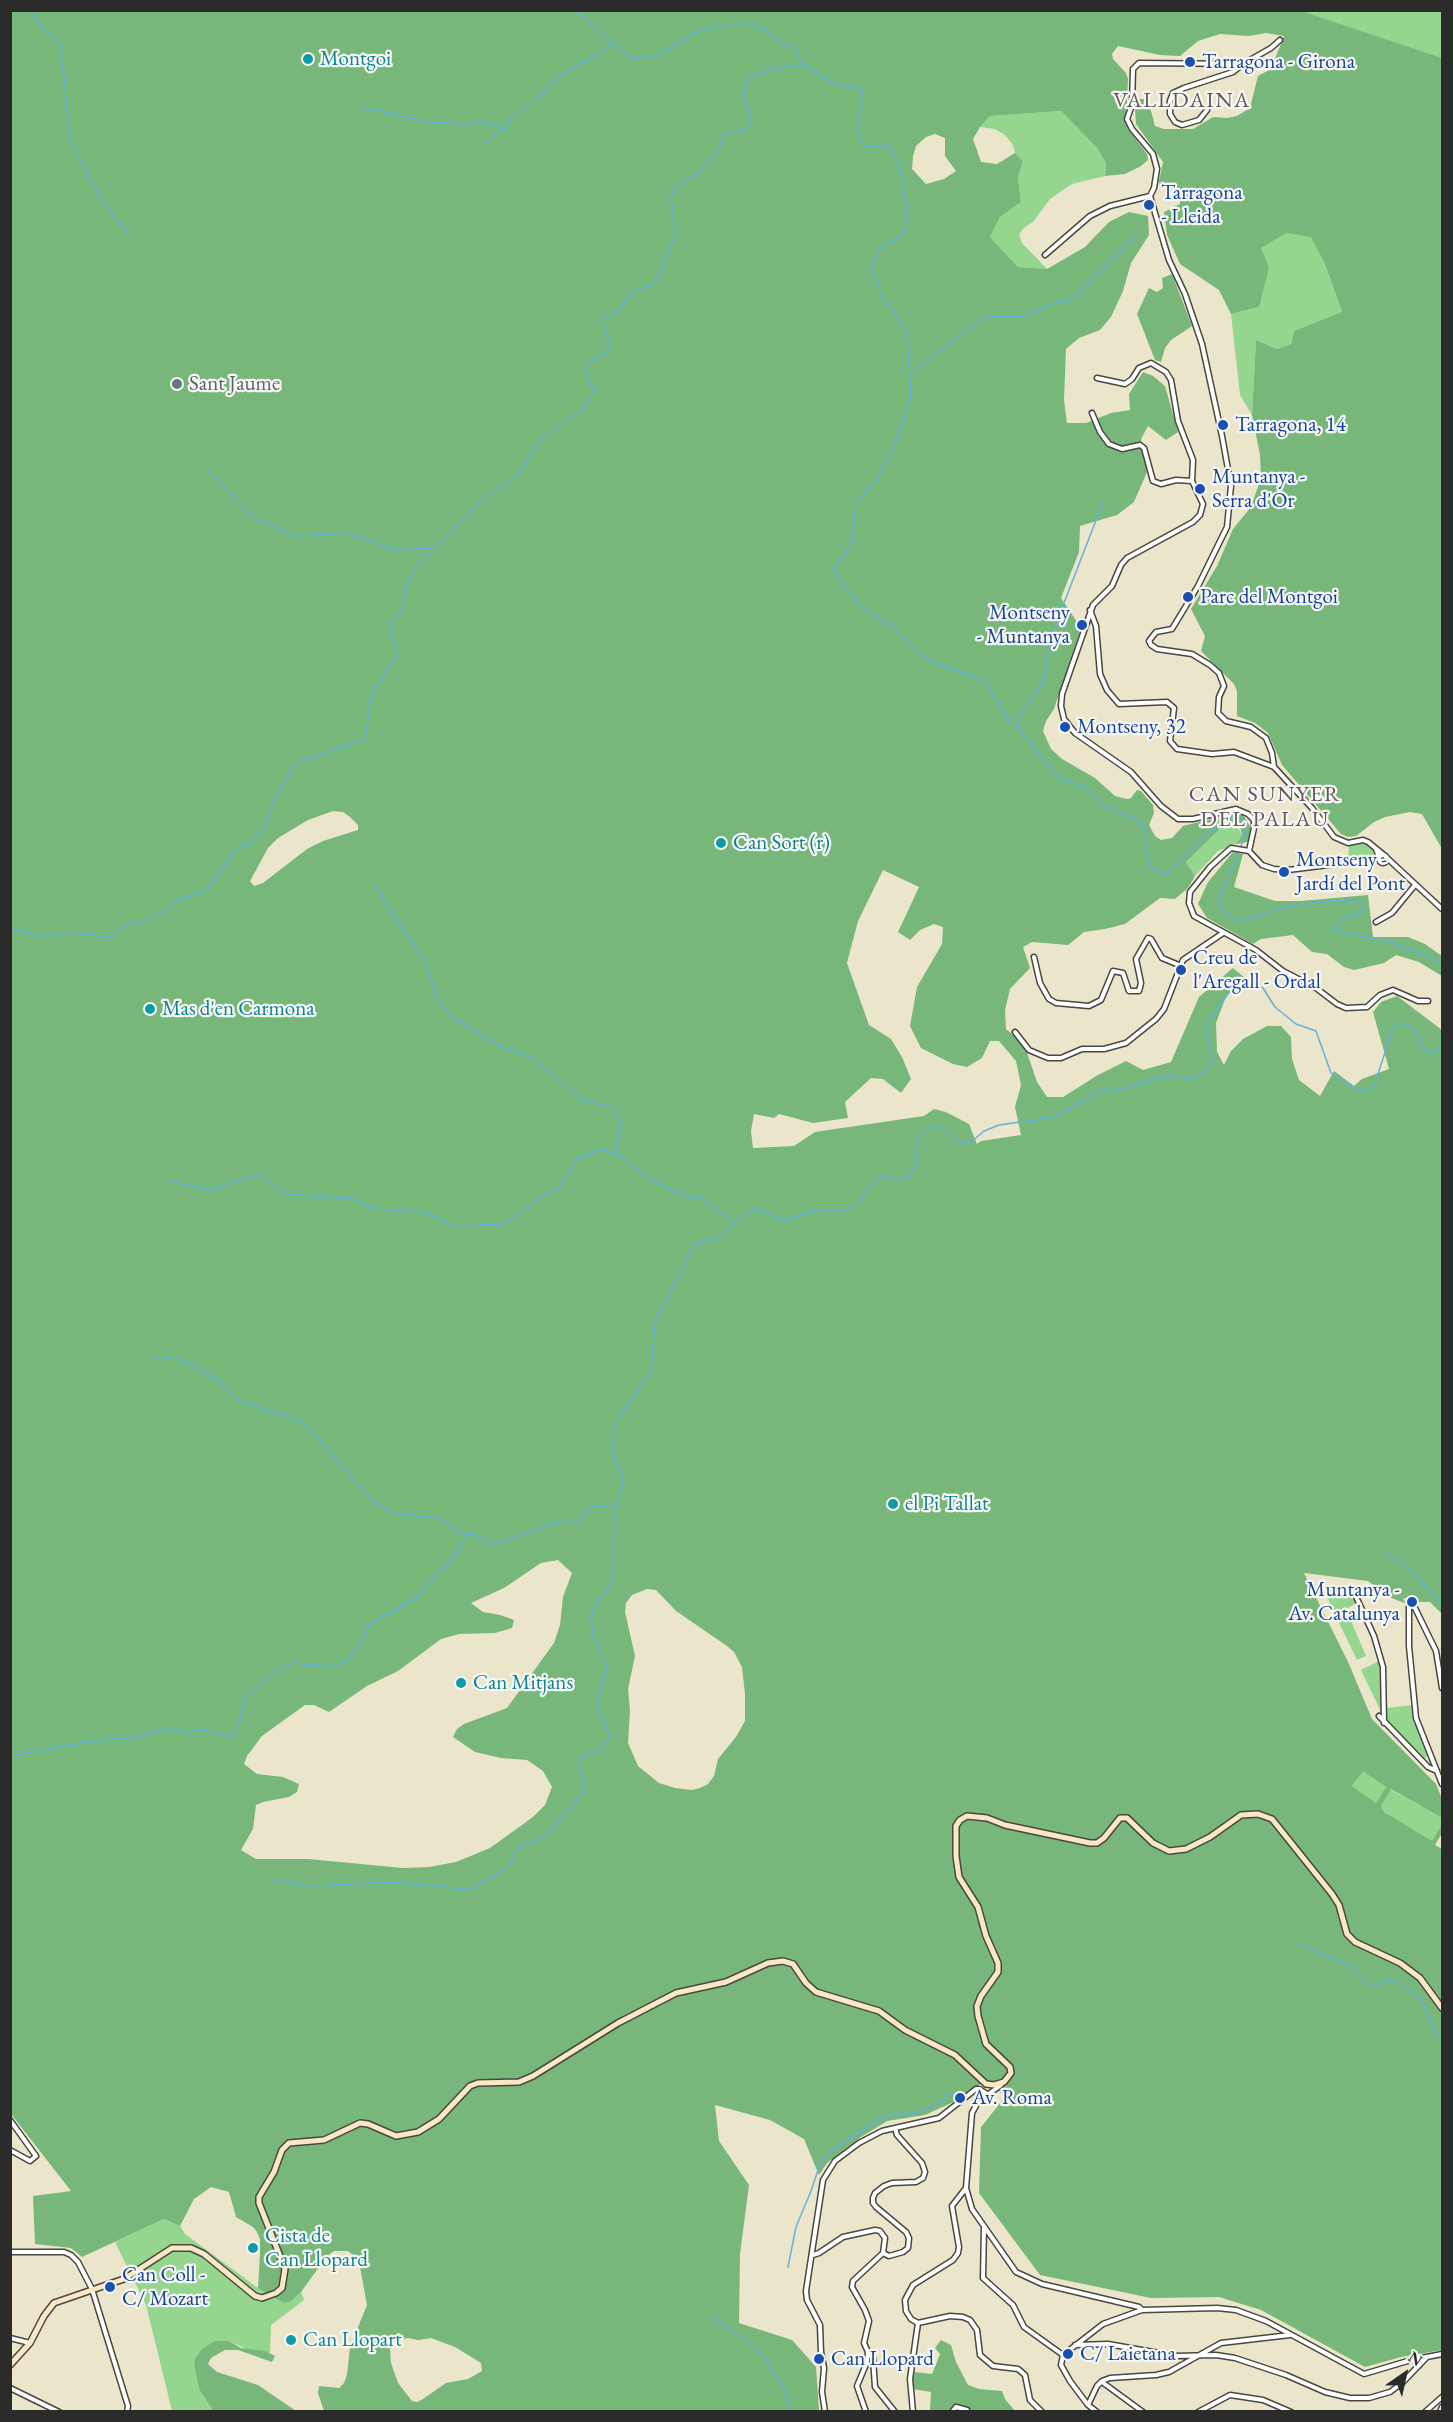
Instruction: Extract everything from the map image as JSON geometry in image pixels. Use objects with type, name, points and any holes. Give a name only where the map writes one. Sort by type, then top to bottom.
[{"type":"street","points":[[1207,110],[1199,120],[1182,125],[1175,122],[1170,114],[1170,101],[1173,93],[1233,72],[1280,40]]},
{"type":"street","points":[[1242,64],[1139,63],[1133,69],[1132,105],[1127,119],[1132,129],[1153,154],[1157,169],[1154,188],[1150,196],[1169,260],[1185,294],[1202,344],[1231,486],[1227,527],[1198,586],[1172,629],[1156,632],[1149,641],[1150,645],[1157,649],[1192,654],[1219,673],[1224,686],[1219,697],[1218,713],[1226,721],[1251,727],[1266,738],[1274,767]]},
{"type":"street","points":[[1045,255],[1090,216],[1110,206],[1150,196]]},
{"type":"street","points":[[1098,378],[1125,384],[1132,379],[1139,368],[1152,363],[1166,372],[1171,380],[1178,421],[1193,460],[1192,481],[1203,504],[1197,518],[1127,558],[1121,564],[1112,586],[1096,600],[1090,610],[1062,694],[1061,706],[1066,724],[1081,738],[1131,772],[1161,806],[1178,819],[1193,819],[1236,809],[1248,814],[1254,820],[1249,851]]},
{"type":"street","points":[[1092,413],[1100,432],[1109,444],[1122,449],[1140,445],[1144,448],[1153,481],[1161,484],[1176,480],[1192,481]]},
{"type":"street","points":[[1090,610],[1096,626],[1100,674],[1107,690],[1119,704],[1167,702],[1174,708],[1170,741],[1177,749],[1212,754],[1234,752],[1274,767],[1299,793],[1334,837],[1348,843],[1363,840],[1385,856],[1443,909]]},
{"type":"street","points":[[1385,856],[1386,861],[1369,860],[1288,870],[1262,865],[1249,851],[1231,848],[1210,867],[1190,892],[1189,903],[1194,916],[1256,950],[1283,971],[1316,988],[1346,1008],[1367,1007],[1380,995],[1393,990],[1418,1001],[1428,1002]]},
{"type":"street","points":[[1375,848],[1381,861],[1395,867]]},
{"type":"street","points":[[1381,861],[1385,856]]},
{"type":"street","points":[[1376,922],[1392,913],[1415,885]]},
{"type":"street","points":[[1015,1032],[1029,1050],[1048,1058],[1061,1058],[1082,1049],[1104,1049],[1126,1043],[1156,1019],[1164,1009],[1183,960],[1223,933]]},
{"type":"street","points":[[1034,957],[1040,983],[1049,999],[1056,1003],[1089,1006],[1101,1000],[1106,993],[1113,971],[1123,973],[1129,991],[1139,991],[1141,983],[1136,959],[1148,938],[1151,939],[1162,958],[1180,965]]},
{"type":"street","points":[[1353,1590],[1374,1636],[1383,1667],[1384,1723]]},
{"type":"street","points":[[1443,1688],[1436,1651],[1414,1606],[1409,1606],[1409,1637],[1416,1718],[1443,1784]]},
{"type":"street","points":[[1379,1716],[1428,1767],[1438,1772]]},
{"type":"street","points":[[1142,2310],[1139,2307],[1042,2284],[1016,2272],[970,2205],[966,2188],[971,2117],[975,2105],[1004,2082],[1011,2073],[1010,2067],[986,2044],[978,2016],[977,2006],[981,1996],[998,1972],[998,1963],[986,1936],[978,1906],[959,1877],[956,1826],[960,1820],[967,1816],[987,1818],[1005,1825],[1090,1844],[1097,1843],[1104,1838],[1120,1818],[1127,1818],[1153,1843],[1169,1851],[1186,1849],[1210,1837],[1241,1815],[1258,1814],[1272,1819],[1332,1894],[1339,1905],[1347,1934],[1355,1942],[1400,1963],[1420,1978],[1443,2007]]},
{"type":"street","points":[[10,2365],[30,2343],[44,2316],[54,2303],[124,2279],[150,2264],[172,2247],[191,2248],[204,2254],[255,2296],[271,2296],[282,2288],[285,2269],[259,2203],[259,2197],[274,2172],[282,2150],[289,2143],[324,2140],[360,2123],[396,2136],[418,2132],[439,2119],[470,2086],[478,2083],[519,2082],[533,2076],[618,2023],[676,1993],[726,1982],[772,1962],[793,1964],[808,1985],[821,1994],[874,2008],[906,2030],[955,2055],[987,2084],[990,2089],[987,2094]]},
{"type":"street","points":[[977,2076],[977,2091]]},
{"type":"street","points":[[825,2412],[822,2392],[824,2368],[820,2325],[807,2300],[806,2291],[823,2180],[826,2174],[835,2161],[858,2143],[882,2131],[939,2118],[987,2084],[994,2085],[1004,2082]]},
{"type":"street","points":[[977,2091],[987,2094]]},
{"type":"street","points":[[10,2120],[35,2151],[36,2156],[30,2161],[10,2150]]},
{"type":"street","points":[[883,2253],[889,2256],[899,2255],[908,2247],[909,2238],[906,2232],[876,2207],[873,2203],[875,2193],[892,2183],[916,2182],[923,2178],[925,2172],[922,2163],[897,2135],[895,2128]]},
{"type":"street","points":[[966,2188],[952,2206],[958,2253],[953,2260],[913,2285],[905,2300],[906,2311],[911,2319],[918,2323],[950,2316],[970,2320],[977,2330],[980,2355],[993,2366],[1018,2369],[1025,2375],[1030,2400],[1042,2412]]},
{"type":"street","points":[[984,2227],[983,2278],[1013,2305],[1024,2327],[1063,2355]]},
{"type":"street","points":[[813,2255],[843,2237],[875,2230],[880,2231],[885,2238],[883,2253],[853,2281],[852,2287],[868,2316],[864,2343],[873,2358],[875,2387],[895,2412]]},
{"type":"street","points":[[10,2252],[57,2252],[71,2255],[78,2262],[92,2289],[128,2406],[127,2412]]},
{"type":"street","points":[[1097,2412],[1088,2405],[1070,2381],[1061,2365],[1063,2355],[1103,2324],[1142,2310],[1229,2308],[1266,2320],[1364,2374],[1443,2354]]},
{"type":"street","points":[[913,2412],[910,2379],[918,2323]]},
{"type":"street","points":[[1088,2405],[1097,2386],[1110,2378],[1168,2372],[1221,2343],[1291,2335]]},
{"type":"street","points":[[10,2338],[30,2343]]},
{"type":"street","points":[[1075,2345],[1108,2344],[1176,2356],[1235,2358],[1286,2374],[1324,2392],[1350,2398],[1369,2398],[1389,2392],[1402,2383],[1428,2357]]},
{"type":"street","points":[[866,2412],[857,2386],[867,2362],[868,2352]]},
{"type":"street","points":[[1102,2381],[1144,2411]]},
{"type":"street","points":[[10,2388],[59,2412]]},
{"type":"street","points":[[1198,2412],[1230,2395],[1263,2400],[1291,2412]]},
{"type":"street","points":[[1425,2412],[1443,2397]]},
{"type":"street","points":[[952,2412],[956,2407],[967,2410]]},
{"type":"street","points":[[1440,2412],[1443,2407]]},
{"type":"green space","points":[[1298,10],[1442,58],[1442,849],[1422,814],[1410,812],[1385,817],[1374,822],[1356,836],[1348,837],[1341,834],[1282,765],[1268,733],[1255,723],[1237,716],[1237,691],[1234,684],[1201,651],[1205,636],[1191,609],[1217,566],[1233,529],[1251,507],[1261,478],[1260,455],[1252,415],[1256,340],[1277,349],[1291,344],[1294,331],[1342,312],[1324,262],[1311,237],[1287,233],[1261,248],[1269,268],[1259,307],[1231,314],[1219,290],[1180,264],[1167,235],[1164,212],[1180,204],[1180,195],[1174,188],[1160,186],[1163,162],[1136,124],[1135,109],[1139,99],[1144,99],[1150,107],[1155,126],[1164,129],[1193,129],[1213,117],[1237,116],[1250,108],[1258,76],[1271,69],[1284,36],[1266,33],[1249,36],[1220,34],[1198,41],[1180,56],[1160,55],[1118,46],[1112,54],[1113,59],[1126,73],[1128,79],[1126,119],[1128,129],[1147,154],[1148,160],[1125,174],[1105,176],[1106,163],[1097,148],[1061,111],[990,116],[973,139],[981,162],[997,164],[1015,153],[1023,161],[1018,177],[1021,202],[1000,217],[990,237],[1018,267],[1047,269],[1085,247],[1109,222],[1129,212],[1148,216],[1149,235],[1131,263],[1123,291],[1111,317],[1100,330],[1079,338],[1066,349],[1064,400],[1067,423],[1086,423],[1111,413],[1130,410],[1129,394],[1143,372],[1153,376],[1165,386],[1178,432],[1166,440],[1148,426],[1141,439],[1147,472],[1134,502],[1117,515],[1080,526],[1079,552],[1061,598],[1081,628],[1054,709],[1043,731],[1051,749],[1062,759],[1095,778],[1115,796],[1127,799],[1131,798],[1137,790],[1141,791],[1153,805],[1154,813],[1149,825],[1155,836],[1161,840],[1172,838],[1183,826],[1240,813],[1252,830],[1248,842],[1236,844],[1242,835],[1240,827],[1235,821],[1225,824],[1186,862],[1195,876],[1188,888],[1175,899],[1160,898],[1125,924],[1084,932],[1068,945],[1032,942],[1023,947],[1030,968],[1010,989],[1005,1010],[1006,1029],[1024,1044],[1037,1082],[1047,1097],[1063,1097],[1126,1061],[1143,1070],[1171,1062],[1199,997],[1233,968],[1251,983],[1227,994],[1216,1023],[1217,1052],[1224,1065],[1231,1051],[1243,1039],[1267,1026],[1281,1026],[1291,1037],[1292,1059],[1299,1080],[1320,1096],[1334,1071],[1354,1086],[1362,1079],[1389,1069],[1373,1012],[1381,1002],[1397,996],[1442,1030],[1442,1614],[1430,1602],[1411,1602],[1408,1597],[1403,1599],[1407,1604],[1389,1597],[1368,1581],[1304,1573],[1349,1664],[1372,1719],[1436,1784],[1442,1799],[1442,1818],[1391,1789],[1381,1806],[1384,1812],[1432,1841],[1442,1824],[1442,1833],[1435,1845],[1442,1849],[1442,2350],[1401,2357],[1365,2367],[1261,2310],[1219,2297],[1151,2298],[1040,2275],[979,2193],[981,2127],[1005,2097],[992,2082],[986,2080],[958,2100],[925,2115],[887,2121],[861,2137],[827,2163],[819,2175],[804,2139],[770,2120],[715,2105],[719,2141],[749,2185],[740,2254],[739,2323],[792,2340],[816,2367],[819,2411],[324,2411],[318,2393],[319,2386],[339,2388],[344,2383],[350,2347],[367,2305],[360,2267],[348,2251],[334,2251],[327,2256],[301,2292],[291,2301],[284,2303],[258,2288],[260,2239],[257,2232],[236,2217],[229,2192],[211,2187],[194,2199],[180,2226],[164,2219],[82,2257],[71,2248],[35,2244],[33,2196],[71,2191],[11,2114],[10,2107],[10,11]],"holes":[[[935,134],[945,138],[945,156],[956,171],[944,179],[926,184],[912,169],[916,146],[926,137]],[[333,811],[343,812],[358,825],[358,830],[323,841],[307,849],[263,883],[254,886],[250,881],[268,848],[278,838],[308,820]],[[883,870],[919,887],[898,932],[910,940],[920,930],[934,924],[943,927],[942,944],[917,987],[910,1026],[921,1048],[953,1064],[967,1067],[982,1058],[990,1041],[999,1041],[1016,1061],[1021,1085],[1015,1107],[1021,1135],[981,1141],[977,1144],[969,1124],[946,1112],[934,1109],[924,1116],[815,1132],[794,1146],[753,1148],[751,1131],[754,1114],[774,1118],[779,1114],[813,1123],[848,1118],[845,1102],[871,1078],[883,1079],[901,1093],[911,1079],[891,1039],[869,1025],[847,963],[858,921]],[[558,1560],[572,1573],[563,1597],[560,1625],[554,1643],[507,1708],[464,1724],[457,1729],[453,1737],[475,1752],[501,1758],[527,1760],[543,1771],[552,1787],[545,1805],[533,1817],[490,1848],[456,1862],[429,1867],[403,1868],[308,1859],[256,1859],[241,1850],[253,1829],[256,1805],[289,1797],[297,1792],[299,1784],[283,1777],[257,1774],[244,1764],[247,1756],[262,1736],[305,1705],[314,1705],[329,1712],[367,1686],[398,1671],[441,1639],[459,1634],[495,1633],[512,1628],[514,1620],[483,1612],[471,1603],[504,1588],[541,1563]],[[647,1589],[656,1590],[676,1611],[734,1652],[742,1667],[745,1721],[736,1737],[718,1759],[714,1776],[708,1784],[700,1788],[692,1790],[675,1788],[659,1783],[638,1766],[628,1743],[630,1710],[628,1689],[635,1656],[625,1612],[626,1603],[632,1595]],[[1363,1771],[1386,1787],[1376,1803],[1352,1786]],[[408,2338],[418,2340],[431,2338],[455,2347],[481,2363],[482,2371],[468,2379],[446,2383],[423,2399],[417,2402],[412,2401],[398,2383],[391,2363],[390,2349],[393,2341]]]},
{"type":"green space","points":[[1298,11],[1442,11],[1442,58]]},
{"type":"green space","points":[[1061,111],[1097,148],[1106,163],[1105,176],[1072,184],[1050,199],[1033,222],[1019,234],[1022,243],[1047,269],[1018,267],[990,237],[1000,217],[1021,202],[1018,177],[1023,161],[1015,153],[1013,145],[1005,135],[995,129],[980,127],[990,116]]},
{"type":"green space","points":[[1287,233],[1311,236],[1324,262],[1342,313],[1294,331],[1291,344],[1277,349],[1256,340],[1252,415],[1240,395],[1231,314],[1259,307],[1261,248]]},
{"type":"green space","points":[[1172,274],[1192,326],[1171,340],[1165,348],[1161,362],[1155,360],[1137,314],[1149,288],[1157,292],[1163,288],[1162,278]]},
{"type":"green space","points":[[1235,821],[1242,835],[1236,844],[1218,851],[1195,876],[1186,862],[1225,824]]},
{"type":"green space","points":[[1361,843],[1370,846],[1375,854],[1370,857],[1348,859],[1349,846]]},
{"type":"green space","points":[[1233,852],[1243,854],[1234,887],[1275,901],[1368,895],[1373,937],[1408,937],[1425,944],[1442,956],[1442,976],[1419,962],[1396,955],[1384,963],[1354,970],[1344,967],[1327,954],[1312,952],[1293,935],[1261,939],[1253,944],[1207,918],[1198,904],[1208,882]]},
{"type":"green space","points":[[1334,1588],[1352,1594],[1357,1603],[1346,1609],[1366,1656],[1357,1660],[1325,1593]]},
{"type":"green space","points":[[1379,1661],[1381,1673],[1382,1714],[1361,1670]]},
{"type":"green space","points":[[1413,1705],[1428,1755],[1425,1759],[1387,1720],[1387,1708]]},
{"type":"green space","points":[[1363,1770],[1386,1787],[1376,1803],[1352,1786]]},
{"type":"green space","points":[[1390,1789],[1442,1818],[1442,1824],[1432,1842],[1384,1812],[1381,1806]]},
{"type":"green space","points":[[164,2219],[180,2226],[185,2234],[258,2288],[291,2301],[301,2292],[304,2300],[271,2325],[270,2353],[249,2350],[229,2341],[215,2341],[194,2365],[199,2389],[213,2411],[172,2411],[146,2305],[115,2242]]},
{"type":"green space","points":[[941,2340],[951,2345],[956,2362],[968,2385],[979,2389],[1002,2391],[1005,2399],[1015,2411],[930,2411],[931,2392],[913,2389],[913,2372],[932,2374],[940,2354],[935,2348]]},
{"type":"green space","points":[[215,2341],[229,2341],[241,2348],[265,2351],[275,2356],[272,2362],[238,2350],[225,2350],[211,2358],[208,2364],[217,2372],[258,2385],[296,2411],[213,2411],[199,2389],[194,2365],[202,2349]]},
{"type":"waterway","points":[[29,10],[45,31],[60,43],[71,142],[102,200],[129,235]]},
{"type":"waterway","points":[[576,10],[631,59],[657,55],[703,29],[749,23],[766,30],[772,37],[795,49],[800,61],[810,69],[837,85],[858,87],[863,92],[857,129],[860,141],[866,147],[885,146],[893,151],[900,168],[907,208],[905,228],[898,238],[881,248],[871,265],[882,297],[907,335],[911,395],[899,436],[878,478],[856,503],[852,544],[834,568],[837,576],[861,607],[892,626],[927,659],[986,682],[1010,722],[1019,729]]},
{"type":"waterway","points":[[486,143],[504,129],[513,116],[537,99],[564,73],[611,44]]},
{"type":"waterway","points":[[10,929],[46,936],[69,933],[112,937],[127,924],[149,921],[182,898],[200,894],[209,888],[233,852],[262,833],[277,794],[299,762],[362,740],[366,733],[372,693],[398,655],[390,628],[392,622],[402,611],[408,582],[416,567],[481,501],[518,475],[541,439],[581,410],[589,401],[595,390],[585,370],[589,363],[606,352],[611,344],[603,326],[604,318],[618,313],[630,293],[652,285],[662,272],[667,253],[676,234],[671,199],[676,187],[700,172],[720,147],[724,134],[743,130],[748,126],[751,118],[745,101],[744,85],[753,76],[772,69],[804,65]]},
{"type":"waterway","points":[[361,107],[429,122],[465,124],[487,122],[503,129]]},
{"type":"waterway","points":[[912,372],[985,317],[1025,316],[1051,304],[1074,299],[1136,237]]},
{"type":"waterway","points":[[208,469],[251,516],[296,536],[347,533],[396,550],[431,548]]},
{"type":"waterway","points":[[1103,502],[1059,616],[1048,653],[1044,681],[1019,717],[1019,729],[1059,778],[1088,788],[1102,805],[1135,819],[1144,827],[1149,865],[1158,873],[1164,874],[1169,871],[1224,819],[1236,817],[1242,821],[1245,836],[1219,900],[1221,909],[1233,918],[1246,920],[1277,909],[1312,903],[1342,900],[1360,902],[1364,905],[1362,911],[1343,918],[1333,926],[1335,929],[1344,933],[1388,941],[1432,958],[1442,966]]},
{"type":"waterway","points":[[374,883],[398,923],[425,960],[438,1001],[455,1019],[499,1046],[532,1058],[583,1100],[608,1106],[616,1112],[621,1123],[617,1153],[650,1180],[687,1196],[702,1199],[735,1223]]},
{"type":"waterway","points":[[273,1880],[308,1886],[392,1882],[467,1889],[475,1887],[510,1864],[521,1845],[537,1840],[550,1832],[582,1794],[585,1782],[579,1766],[580,1760],[585,1755],[600,1749],[610,1737],[597,1702],[607,1666],[593,1635],[591,1618],[595,1606],[613,1581],[614,1514],[623,1482],[612,1450],[614,1429],[623,1411],[651,1372],[655,1322],[695,1244],[719,1238],[747,1213],[759,1209],[783,1221],[815,1210],[846,1210],[859,1202],[877,1178],[883,1176],[896,1180],[908,1178],[916,1165],[916,1142],[929,1128],[940,1127],[960,1143],[970,1143],[984,1131],[999,1125],[1055,1117],[1100,1091],[1125,1088],[1167,1076],[1192,1079],[1201,1075],[1212,1063],[1206,1034],[1211,1017],[1234,986],[1243,981],[1263,988],[1275,1007],[1296,1024],[1316,1031],[1331,1073],[1357,1090],[1366,1092],[1375,1083],[1392,1031],[1400,1023],[1414,1029],[1421,1046],[1428,1052],[1434,1052],[1442,1045]]},
{"type":"waterway","points":[[170,1181],[211,1190],[258,1174],[286,1194],[353,1199],[375,1209],[423,1212],[455,1226],[503,1224],[546,1194],[559,1188],[577,1159],[601,1149],[616,1154]]},
{"type":"waterway","points":[[154,1358],[160,1360],[174,1357],[188,1362],[223,1384],[237,1400],[298,1420],[309,1428],[374,1502],[392,1513],[437,1518],[447,1522],[459,1533],[475,1535],[494,1545],[556,1522],[577,1521],[586,1511],[594,1507],[616,1505]]},
{"type":"waterway","points":[[10,1756],[97,1740],[132,1738],[165,1729],[188,1732],[204,1730],[229,1737],[234,1734],[240,1720],[245,1697],[276,1671],[293,1663],[334,1666],[346,1662],[363,1640],[369,1625],[416,1598],[452,1560],[467,1535]]},
{"type":"waterway","points":[[1385,1552],[1406,1566],[1442,1604]]},
{"type":"waterway","points":[[1298,1943],[1352,1967],[1371,1986],[1377,1986],[1388,1980],[1400,1983],[1422,1999],[1433,2030],[1442,2039]]},
{"type":"waterway","points":[[788,2267],[796,2227],[821,2161],[834,2149],[884,2116],[918,2112],[937,2105],[952,2092]]},
{"type":"waterway","points":[[712,2316],[760,2351],[786,2391],[792,2412]]},
{"type":"place","name":"Montgoi","points":[[308,59]]},
{"type":"place","name":"Tarragona - Girona","points":[[1190,62]]},
{"type":"place","name":"Tarragona - Lleida","points":[[1149,205]]},
{"type":"place","name":"Sant Jaume","points":[[177,384]]},
{"type":"place","name":"Tarragona, 14","points":[[1223,425]]},
{"type":"place","name":"Muntanya - Serra d'Or","points":[[1200,489]]},
{"type":"place","name":"Parc del Montgoi","points":[[1188,597]]},
{"type":"place","name":"Montseny - Muntanya","points":[[1082,625]]},
{"type":"place","name":"Montseny, 32","points":[[1065,727]]},
{"type":"place","name":"Can Sort (r)","points":[[721,843]]},
{"type":"place","name":"Montseny - Jardí del Pont","points":[[1284,872]]},
{"type":"place","name":"Creu de l'Aregall - Ordal","points":[[1181,970]]},
{"type":"place","name":"Mas d'en Carmona","points":[[150,1009]]},
{"type":"place","name":"el Pi Tallat","points":[[893,1504]]},
{"type":"place","name":"Muntanya - Av. Catalunya","points":[[1412,1602]]},
{"type":"place","name":"Can Mitjans","points":[[461,1683]]},
{"type":"place","name":"Av. Roma","points":[[960,2098]]},
{"type":"place","name":"Cista de Can Llopard","points":[[253,2248]]},
{"type":"place","name":"Can Coll - C/ Mozart","points":[[110,2287]]},
{"type":"place","name":"Can Llopart","points":[[291,2340]]},
{"type":"place","name":"C/ Laietana","points":[[1068,2354]]},
{"type":"place","name":"Can Llopard","points":[[819,2359]]},
{"type":"district","name":"VALLDAINA","points":[[1182,101]]},
{"type":"district","name":"CAN SUNYER DEL PALAU","points":[[1265,808]]}]
